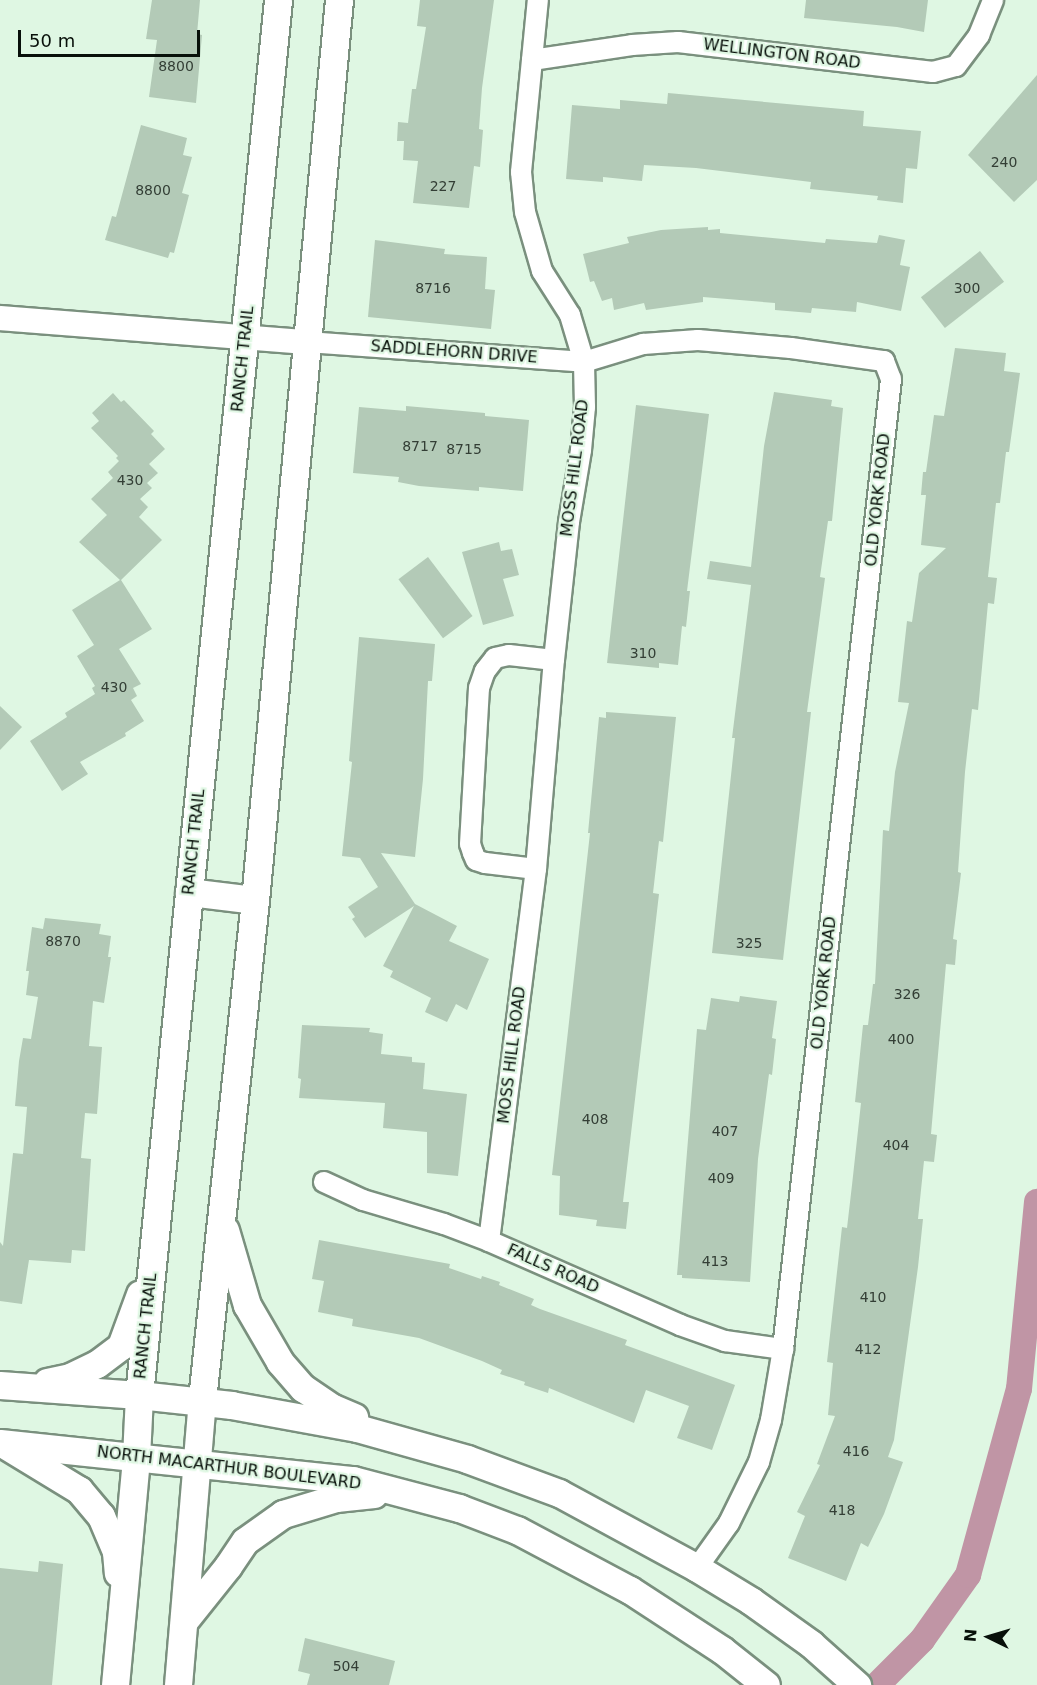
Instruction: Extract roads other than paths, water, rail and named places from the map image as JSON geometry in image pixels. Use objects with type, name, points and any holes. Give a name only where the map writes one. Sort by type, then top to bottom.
[{"type":"main road","name":"RANCH TRAIL","points":[[115,1685],[136,1457],[139,1395],[278,0]]},
{"type":"main road","points":[[178,1685],[202,1400],[255,900],[339,0]]},
{"type":"main road","points":[[189,892],[255,900]]},
{"type":"main road","points":[[222,1216],[247,1305],[280,1362],[303,1388],[333,1408],[413,1442]]},
{"type":"main road","points":[[11,1386],[70,1377],[97,1364],[121,1346],[153,1262]]},
{"type":"main road","points":[[11,1386],[202,1400],[315,1419],[413,1442],[467,1459],[559,1493],[697,1568],[751,1601],[811,1644],[857,1685]]},
{"type":"main road","points":[[1,1443],[79,1490],[100,1516],[116,1552],[122,1614]]},
{"type":"main road","name":"NORTH MACARTHUR BOULEVARD","points":[[1,1443],[353,1480],[459,1508],[517,1530],[630,1590],[722,1650],[766,1685]]},
{"type":"main road","points":[[184,1621],[245,1541],[283,1514],[336,1498],[396,1491]]},
{"type":"street","name":"MOSS HILL ROAD","points":[[489,1241],[536,869],[568,522],[581,450],[585,407],[584,362],[570,315],[542,271],[525,212],[521,171],[538,0]]},
{"type":"street","name":"WELLINGTON ROAD","points":[[532,60],[632,45],[678,42],[933,72],[956,66],[979,35],[993,0]]},
{"type":"street","name":"SADDLEHORN DRIVE","points":[[0,318],[584,362],[643,344],[698,340],[791,348],[884,361],[891,379]]},
{"type":"street","name":"OLD YORK ROAD","points":[[697,1568],[729,1523],[759,1462],[771,1420],[783,1349],[891,379]]},
{"type":"street","points":[[536,869],[477,860],[470,844],[479,688],[485,671],[495,658],[509,655],[554,660]]},
{"type":"street","name":"FALLS ROAD","points":[[324,1182],[363,1200],[489,1241],[680,1325],[725,1341],[783,1349]]},
{"type":"waterway","points":[[877,1685],[922,1640],[968,1575],[1019,1389],[1037,1202]]}]
